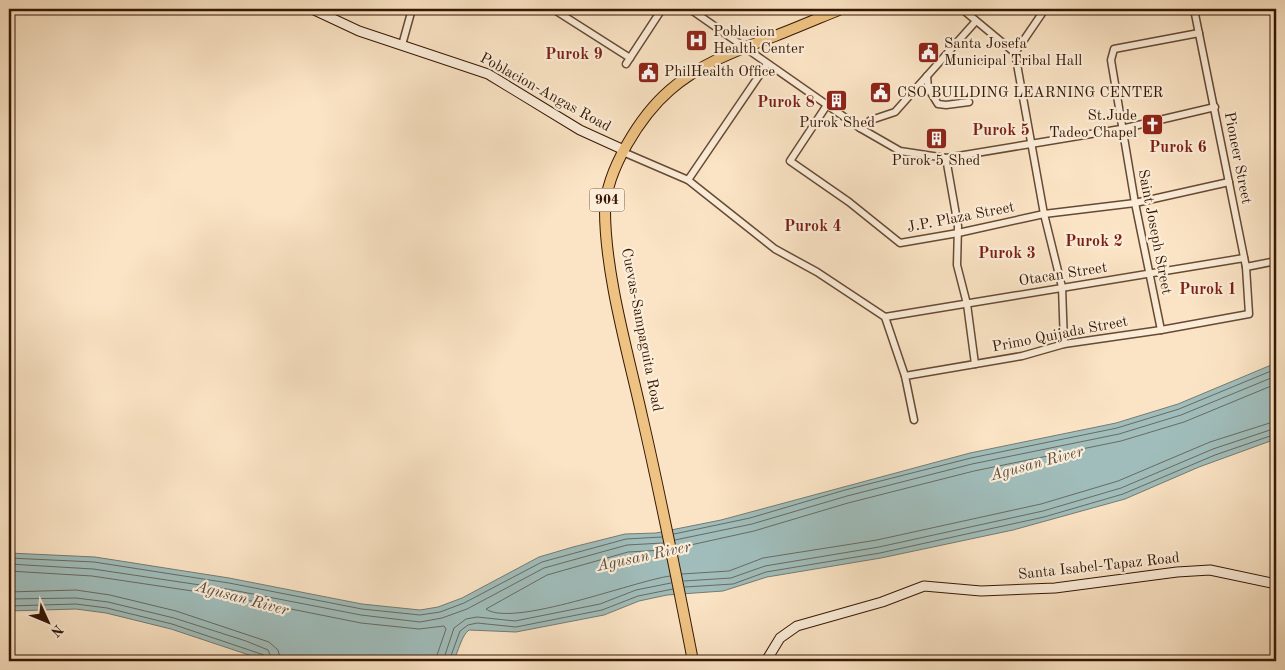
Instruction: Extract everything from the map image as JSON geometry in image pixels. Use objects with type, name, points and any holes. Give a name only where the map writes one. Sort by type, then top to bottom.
[{"type":"main road","name":"Cuevas-Sampaguita Road","points":[[693,661],[622,330],[610,260],[606,202],[612,178],[624,151],[646,116],[670,90],[704,66],[743,47],[841,9]]},
{"type":"street","name":"Poblacion-Angas Road","points":[[312,9],[359,31],[488,74],[580,130],[624,151]]},
{"type":"street","points":[[402,45],[412,9]]},
{"type":"street","points":[[553,9],[630,58]]},
{"type":"street","points":[[626,64],[662,9]]},
{"type":"street","points":[[690,9],[860,128],[900,151],[946,158],[1121,129],[1214,106]]},
{"type":"street","points":[[962,9],[1015,53],[1044,214],[1062,287],[1064,344]]},
{"type":"street","points":[[1015,53],[1045,9]]},
{"type":"street","name":"Pioneer Street","points":[[1194,9],[1246,267],[1249,314]]},
{"type":"street","points":[[860,128],[871,120],[895,112],[976,21]]},
{"type":"street","name":"Saint Joseph Street","points":[[1161,330],[1148,274],[1121,129],[1111,60],[1114,49],[1199,33]]},
{"type":"street","points":[[688,180],[767,64]]},
{"type":"street","points":[[928,75],[926,80],[928,88],[938,104],[946,105],[969,102]]},
{"type":"street","name":"J.P. Plaza Street","points":[[827,105],[790,161],[849,202],[900,243],[958,233],[1044,214],[1135,203],[1229,182]]},
{"type":"street","points":[[624,151],[688,180],[775,249],[817,272],[885,317],[905,376],[914,420]]},
{"type":"street","points":[[946,158],[958,233],[957,265],[967,304],[975,364]]},
{"type":"street","name":"Otacan Street","points":[[885,317],[1244,258]]},
{"type":"street","points":[[1246,267],[1276,260]]},
{"type":"street","name":"Primo Quijada Street","points":[[905,376],[1022,356],[1064,344],[1161,330],[1249,314]]},
{"type":"street","name":"Santa Isabel-Tapaz Road","points":[[766,661],[780,638],[797,626],[882,602],[924,586],[981,591],[1055,588],[1177,572],[1210,570],[1276,584]]},
{"type":"water","name":"Agusan River","points":[[1276,363],[1276,439],[1199,467],[1125,499],[1013,530],[881,558],[767,577],[723,591],[667,595],[639,601],[604,615],[516,632],[469,630],[464,636],[453,661],[267,661],[171,629],[106,613],[76,609],[9,611],[9,553],[95,557],[229,578],[362,604],[420,610],[438,607],[462,598],[539,557],[573,547],[625,534],[656,533],[721,520],[970,453],[1116,423],[1178,404]]},
{"type":"place","name":"Poblacion Health Center","points":[[697,41]]},
{"type":"place","name":"Santa Josefa Municipal Tribal Hall","points":[[928,53]]},
{"type":"place","name":"PhilHealth Office","points":[[648,72]]},
{"type":"place","name":"CSO BUILDING LEARNING CENTER","points":[[881,93]]},
{"type":"place","name":"Purok Shed","points":[[837,100]]},
{"type":"place","name":"St.Jude Tadeo Chapel","points":[[1153,125]]},
{"type":"place","name":"Purok 5 Shed","points":[[936,138]]},
{"type":"district","name":"Purok 9","points":[[574,55]]},
{"type":"district","name":"Purok 8","points":[[786,103]]},
{"type":"district","name":"Purok 5","points":[[1001,131]]},
{"type":"district","name":"Purok 6","points":[[1178,148]]},
{"type":"district","name":"Purok 4","points":[[813,227]]},
{"type":"district","name":"Purok 2","points":[[1094,242]]},
{"type":"district","name":"Purok 3","points":[[1007,254]]},
{"type":"district","name":"Purok 1","points":[[1208,290]]}]
